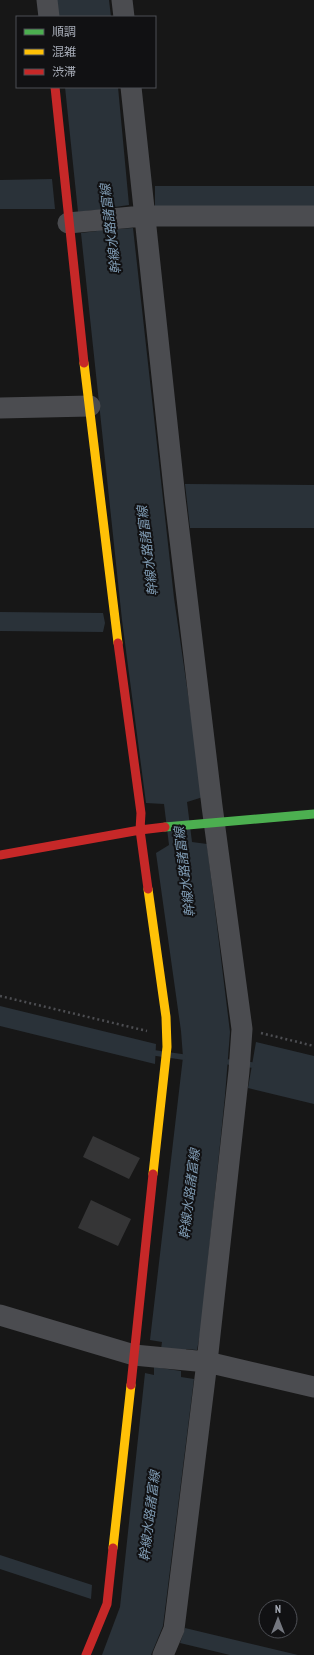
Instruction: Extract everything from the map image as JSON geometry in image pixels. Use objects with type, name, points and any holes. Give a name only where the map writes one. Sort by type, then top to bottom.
[{"type":"street","points":[[47,0],[48,16]]},
{"type":"street","points":[[122,0],[124,16]]},
{"type":"street","points":[[55,88],[68,223],[113,613],[141,813],[140,830],[166,1017],[167,1046],[141,1355],[107,1604],[86,1655]]},
{"type":"street","points":[[131,88],[143,216],[174,498],[214,822],[242,1029],[240,1064],[199,1362],[174,1629],[163,1655]]},
{"type":"street","points":[[68,223],[143,216],[314,216]]},
{"type":"street","points":[[0,408],[90,406]]},
{"type":"street","points":[[0,855],[140,830],[192,824],[314,814]]},
{"type":"street","points":[[0,1315],[141,1355],[199,1362],[314,1387]]},
{"type":"path","points":[[0,996],[166,1036]]},
{"type":"path","points":[[242,1029],[314,1046]]},
{"type":"water","points":[[56,0],[109,0],[111,16],[58,16]]},
{"type":"water","name":"幹線水路諸富線","points":[[65,88],[118,88],[129,205],[115,207],[118,229],[133,228],[174,598],[203,797],[187,802],[192,842],[207,844],[230,1032],[225,1096],[201,1329],[197,1350],[186,1349],[186,1353],[161,1349],[162,1342],[150,1340],[183,1057],[181,1031],[156,853],[169,845],[164,804],[146,803],[122,620],[81,233],[97,231],[94,210],[78,212]]},
{"type":"water","points":[[52,179],[55,209],[0,209],[0,180]]},
{"type":"water","points":[[155,186],[314,186],[314,209],[155,208]]},
{"type":"water","points":[[185,484],[314,485],[314,528],[190,528]]},
{"type":"water","points":[[0,612],[103,613],[105,623],[103,632],[0,631]]},
{"type":"water","points":[[0,1006],[156,1044],[155,1064],[0,1026]]},
{"type":"water","points":[[256,1042],[314,1056],[314,1104],[248,1088]]},
{"type":"water","name":"幹線水路諸富線","points":[[154,1367],[181,1371],[181,1377],[194,1379],[163,1626],[151,1655],[102,1655],[120,1607],[145,1373],[154,1375]]},
{"type":"water","points":[[0,1555],[92,1585],[91,1599],[0,1569]]},
{"type":"water","points":[[185,1628],[298,1655],[230,1655],[180,1643]]},
{"type":"building","points":[[93,1136],[140,1158],[129,1179],[83,1157]]},
{"type":"building","points":[[91,1200],[131,1219],[118,1246],[78,1228]]},
{"type":"waterway","points":[[155,1053],[183,1057]]},
{"type":"waterway","points":[[229,1062],[252,1065]]},
{"type":"traffic: fast","points":[[165,827],[314,814]]},
{"type":"traffic: slow","points":[[84,363],[118,643]]},
{"type":"traffic: slow","points":[[148,889],[166,1017],[167,1047],[153,1174]]},
{"type":"traffic: slow","points":[[113,1548],[131,1385]]},
{"type":"traffic: jam","points":[[55,88],[84,363]]},
{"type":"traffic: jam","points":[[118,643],[141,813],[140,830],[148,889]]},
{"type":"traffic: jam","points":[[0,855],[140,830],[165,827]]},
{"type":"traffic: jam","points":[[131,1385],[153,1174]]},
{"type":"traffic: jam","points":[[86,1655],[107,1604],[113,1548]]}]
